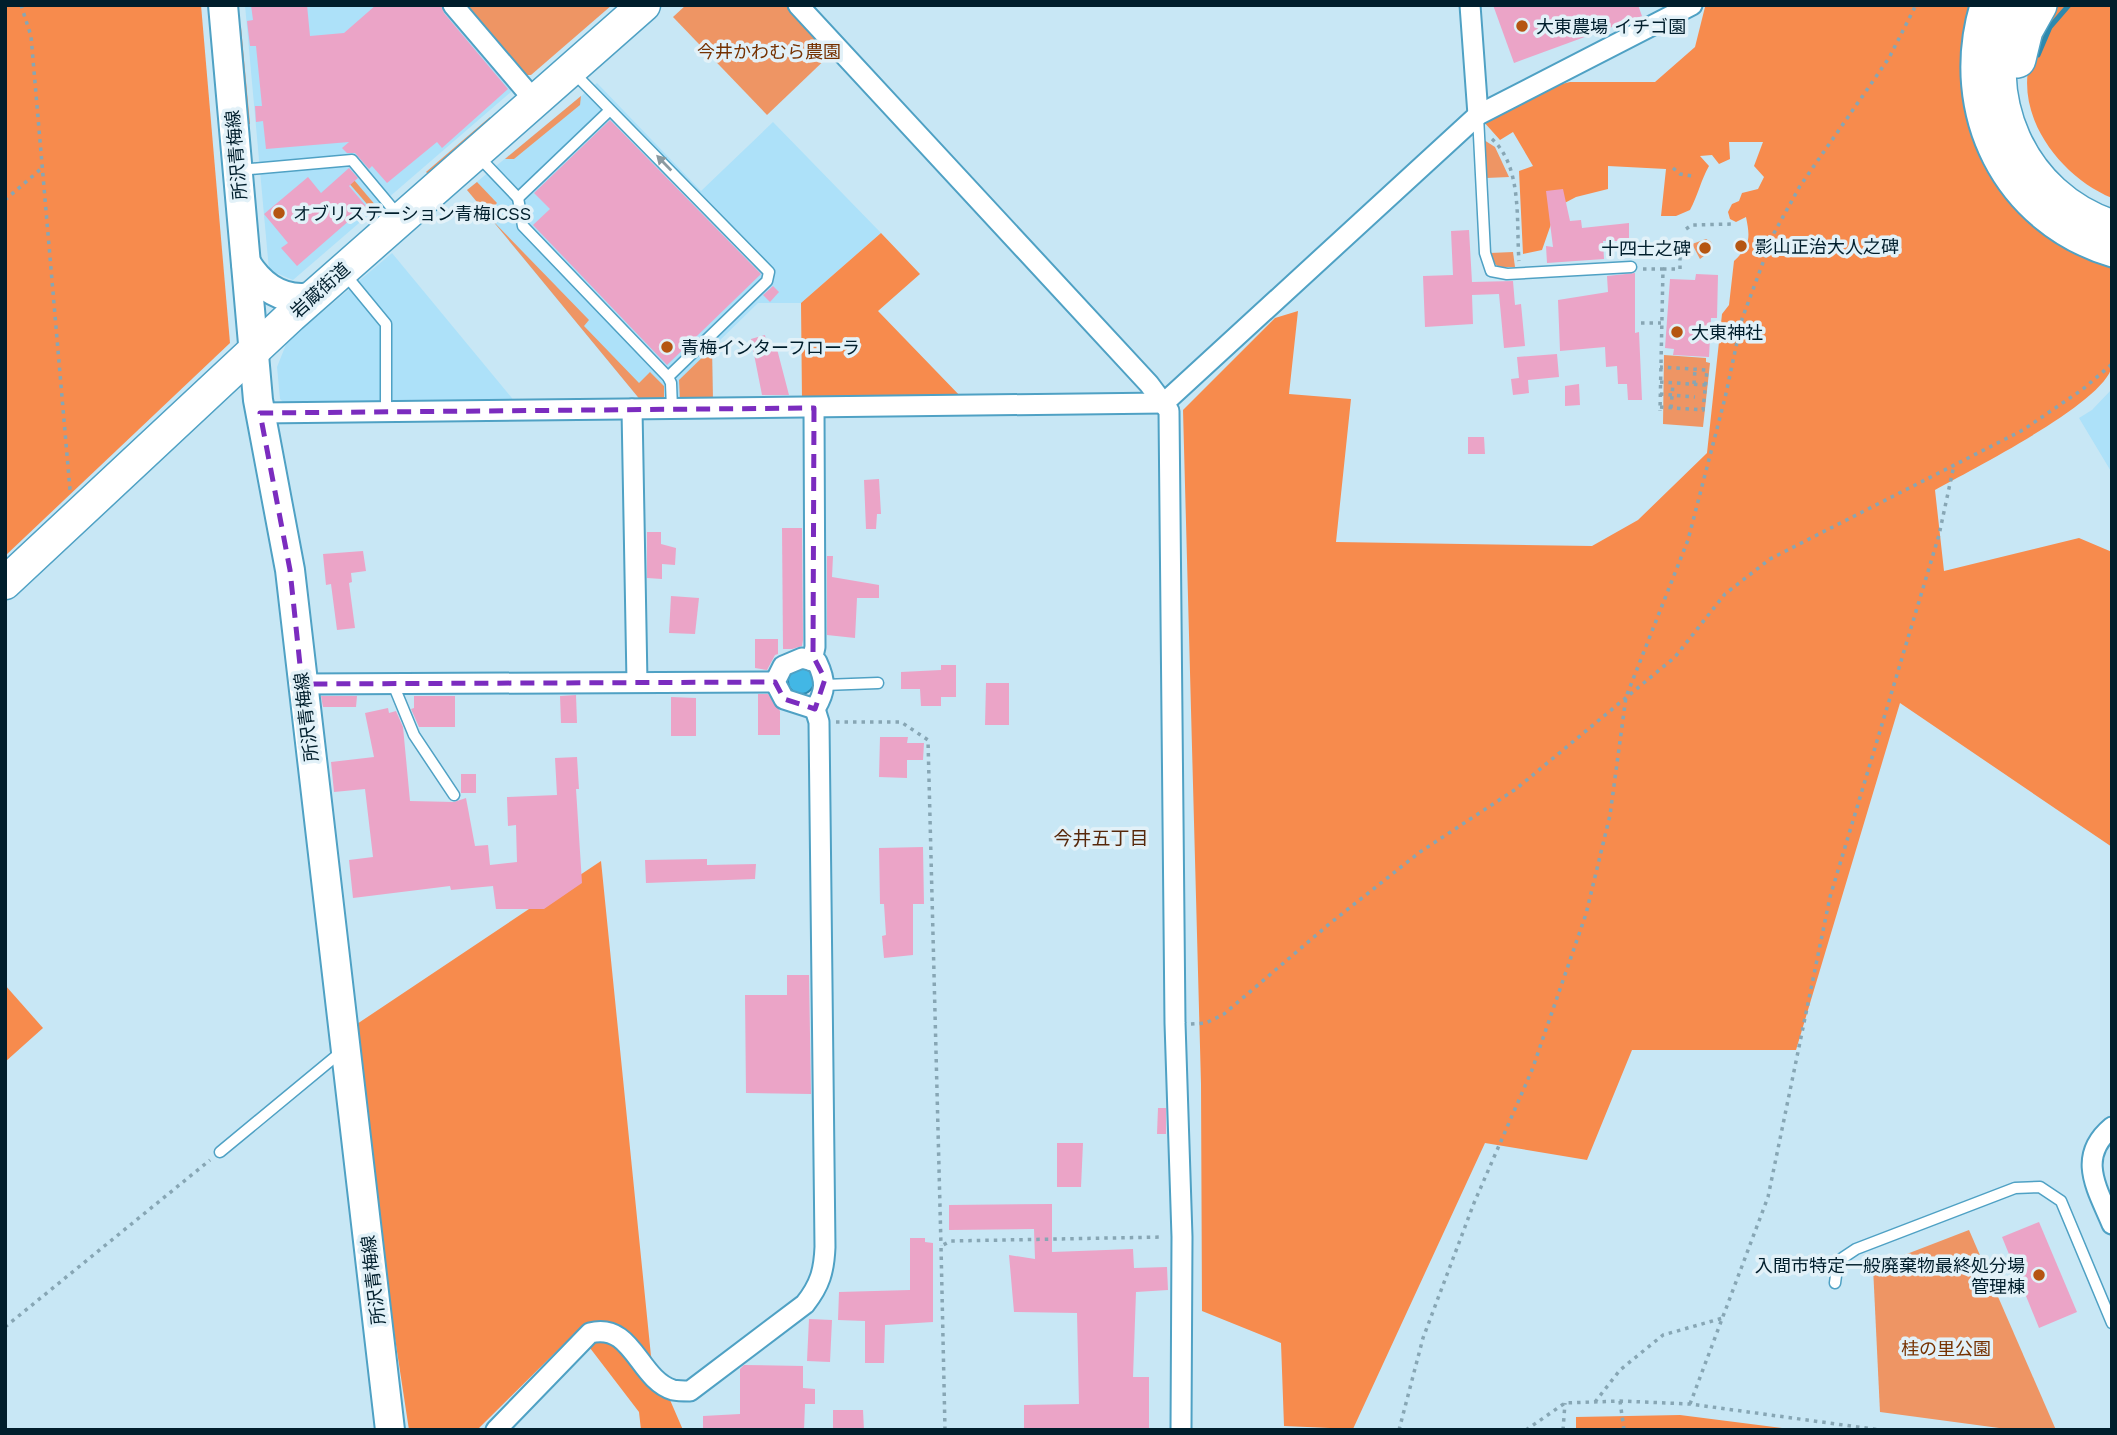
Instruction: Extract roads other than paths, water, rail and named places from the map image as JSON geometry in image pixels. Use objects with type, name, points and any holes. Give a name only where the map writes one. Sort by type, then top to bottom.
[{"type":"highway","points":[[2009,5],[2000,34],[1996,64],[1999,105],[2009,134],[2029,171],[2050,193],[2075,212],[2112,229]]},
{"type":"highway","points":[[2038,5],[2024,30],[2016,61],[2016,92],[2023,124],[2037,153],[2057,178],[2082,197],[2112,211]]},
{"type":"main road","name":"所沢青梅線","points":[[223,5],[260,413],[290,570],[390,1430]]},
{"type":"main road","name":"岩蔵街道","points":[[5,583],[253,350],[644,5]]},
{"type":"main road","points":[[246,263],[271,290],[291,297],[313,296]]},
{"type":"street","points":[[453,5],[534,100]]},
{"type":"street","points":[[798,5],[1169,411],[1175,1023],[1182,1237],[1181,1430]]},
{"type":"street","points":[[1470,5],[1478,123]]},
{"type":"street","points":[[260,413],[1164,403],[1478,123],[1692,5]]},
{"type":"street","points":[[1980,5],[1972,40],[1971,82],[1979,129],[1995,167],[2010,191],[2045,223],[2075,242],[2112,257]]},
{"type":"street","points":[[812,661],[815,647],[814,408]]},
{"type":"street","points":[[632,410],[637,682]]},
{"type":"street","points":[[496,1430],[590,1333],[604,1329],[618,1334],[654,1377],[671,1390],[690,1391],[805,1304],[817,1289],[824,1271],[817,715],[825,679],[817,662],[802,658],[783,666],[775,682]]},
{"type":"street","points":[[302,684],[775,682]]},
{"type":"street","points":[[775,682],[784,699],[817,715]]},
{"type":"street","points":[[2112,1127],[2098,1139],[2090,1171],[2112,1224]]},
{"type":"lane","points":[[570,69],[608,111],[617,114],[769,272],[766,281],[668,377]]},
{"type":"lane","points":[[518,198],[608,111]]},
{"type":"lane","points":[[1478,123],[1487,266],[1499,274],[1634,268]]},
{"type":"lane","points":[[475,152],[518,198],[523,226],[668,377],[671,383],[672,409]]},
{"type":"lane","points":[[237,171],[352,160],[401,218]]},
{"type":"lane","points":[[342,271],[386,324],[387,412]]},
{"type":"lane","points":[[824,685],[878,683]]},
{"type":"lane","points":[[393,684],[414,735],[454,796]]},
{"type":"lane","points":[[220,1152],[345,1048]]},
{"type":"lane","points":[[1835,1283],[1838,1261],[1856,1249],[2015,1188],[2040,1187],[2061,1201],[2112,1323]]},
{"type":"water","points":[[801,668],[810,672],[814,681],[810,690],[801,694],[792,690],[788,681],[792,672]]},
{"type":"waterway","points":[[2038,55],[2050,27],[2069,5]]},
{"type":"place","name":"大東農場 イチゴ園","points":[[1522,26]]},
{"type":"place","name":"オブリステーション青梅ICSS","points":[[279,213]]},
{"type":"place","name":"影山正治大人之碑","points":[[1741,246]]},
{"type":"place","name":"十四士之碑","points":[[1705,248]]},
{"type":"place","name":"大東神社","points":[[1677,332]]},
{"type":"place","name":"青梅インターフローラ","points":[[667,347]]},
{"type":"place","name":"入間市特定一般廃棄物最終処分場 管理棟","points":[[2039,1275]]},
{"type":"district","name":"今井五丁目","points":[[1101,838]]},
{"type":"park label","name":"今井かわむら農園","points":[[769,51]]},
{"type":"park label","name":"桂の里公園","points":[[1946,1348]]}]
